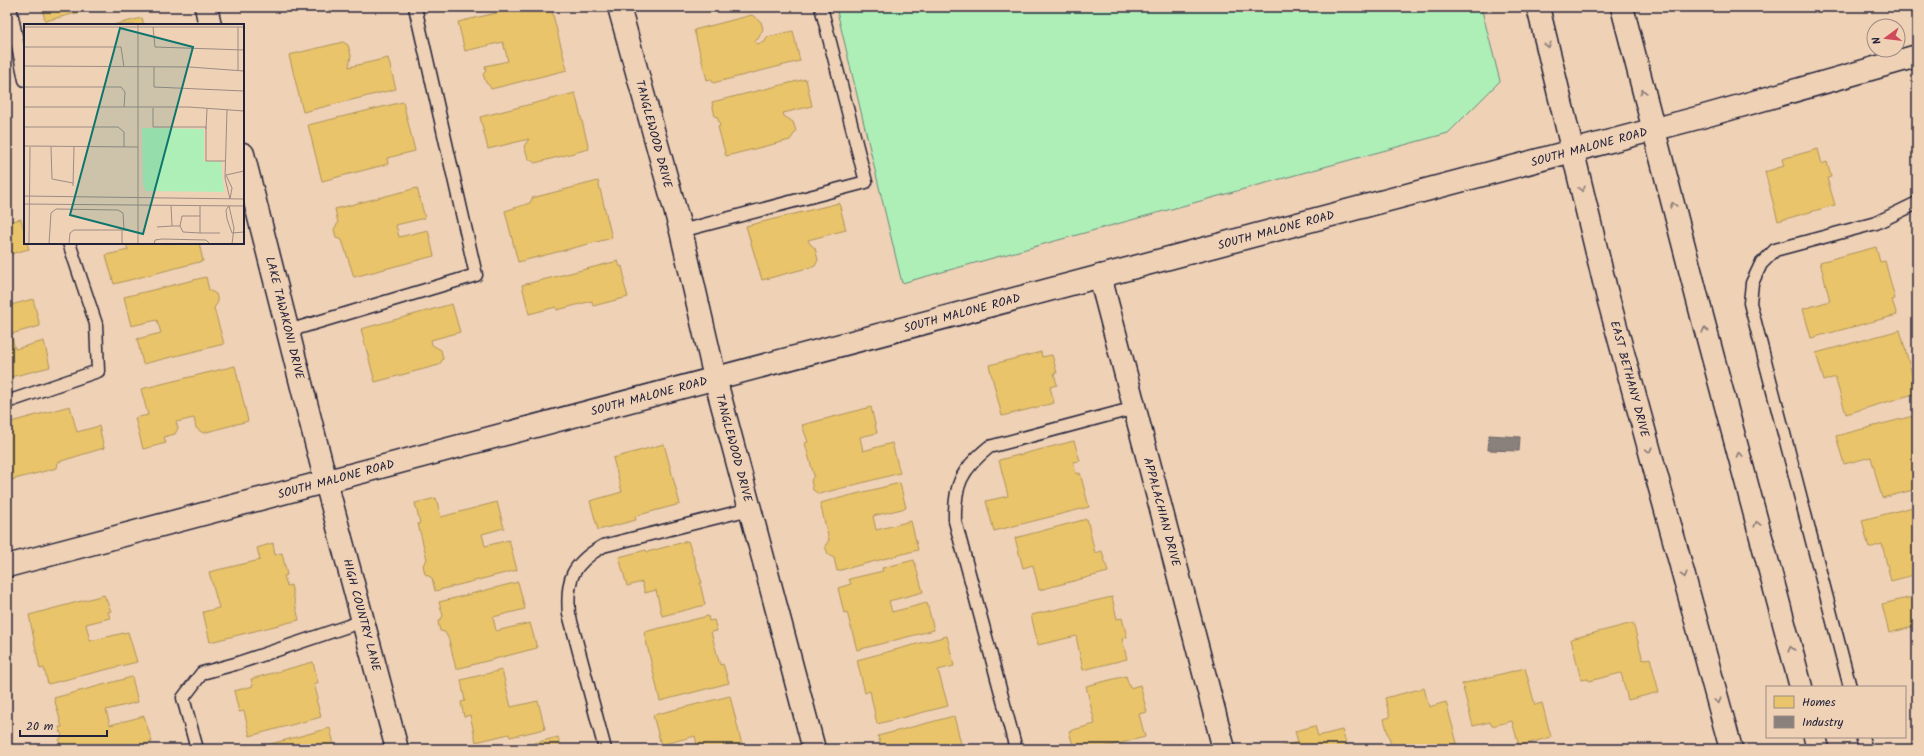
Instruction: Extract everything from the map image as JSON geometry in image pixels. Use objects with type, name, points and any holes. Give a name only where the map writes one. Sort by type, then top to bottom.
[{"type":"street","points":[[206,7],[210,24]]},
{"type":"street","name":"TANGLEWOOD DRIVE","points":[[619,7],[681,231],[715,378],[814,749]]},
{"type":"street","name":"EAST BETHANY DRIVE","points":[[1538,7],[1607,294],[1731,749]]},
{"type":"street","points":[[1622,7],[1653,130],[1801,686]]},
{"type":"street","name":"SOUTH MALONE ROAD","points":[[7,566],[1653,130],[1917,56]]},
{"type":"street","name":"LAKE TAWAKONI DRIVE","points":[[244,158],[326,482]]},
{"type":"street","name":"APPALACHIAN DRIVE","points":[[1100,276],[1224,749]]},
{"type":"street","name":"HIGH COUNTRY LANE","points":[[326,482],[397,749]]},
{"type":"street","points":[[1814,738],[1818,749]]},
{"type":"lane","points":[[10,7],[24,75]]},
{"type":"lane","points":[[288,331],[476,275],[415,7]]},
{"type":"lane","points":[[681,231],[866,182],[821,7]]},
{"type":"lane","points":[[1850,686],[1750,303],[1752,283],[1761,264],[1775,250],[1876,223],[1917,203]]},
{"type":"lane","points":[[7,402],[98,371],[96,324],[69,244]]},
{"type":"lane","points":[[1016,749],[955,521],[955,500],[960,479],[972,461],[989,447],[1135,408]]},
{"type":"lane","points":[[605,749],[569,614],[567,593],[574,570],[588,555],[603,546],[750,509]]},
{"type":"lane","points":[[197,749],[183,698],[202,673],[235,664],[363,621]]},
{"type":"lane","points":[[1862,738],[1866,749]]},
{"type":"green space","points":[[836,7],[1481,7],[1500,81],[1448,133],[902,283]]},
{"type":"building: Homes","points":[[42,7],[100,7],[45,21]]},
{"type":"building: Homes","points":[[522,7],[551,7],[567,70],[491,89],[486,83],[483,74],[486,71],[485,66],[508,61],[503,42],[465,51],[458,22]]},
{"type":"building: Homes","points":[[752,15],[761,22],[763,29],[758,39],[755,40],[756,44],[765,42],[767,37],[793,31],[800,61],[713,83],[712,79],[707,80],[694,30]]},
{"type":"building: Homes","points":[[142,18],[144,24],[117,24]]},
{"type":"building: Homes","points":[[343,42],[348,45],[351,55],[349,67],[388,58],[396,89],[303,112],[289,55]]},
{"type":"building: Homes","points":[[806,79],[812,106],[783,113],[784,116],[793,122],[796,131],[790,140],[726,156],[718,127],[720,126],[717,116],[715,117],[712,102]]},
{"type":"building: Homes","points":[[575,93],[589,149],[535,163],[528,158],[524,146],[529,139],[488,149],[480,117]]},
{"type":"building: Homes","points":[[403,102],[415,151],[387,158],[388,164],[322,181],[308,125]]},
{"type":"building: Homes","points":[[1818,149],[1822,164],[1827,162],[1831,177],[1827,178],[1835,205],[1778,221],[1765,172],[1784,166],[1782,159]]},
{"type":"building: Homes","points":[[598,181],[612,238],[518,262],[505,211],[530,203],[532,198]]},
{"type":"building: Homes","points":[[417,188],[425,218],[396,225],[399,237],[428,230],[434,256],[354,277],[342,240],[336,238],[334,229],[338,223],[335,209]]},
{"type":"building: Homes","points":[[839,203],[846,230],[808,240],[815,248],[818,260],[815,266],[762,280],[746,226]]},
{"type":"building: Homes","points":[[21,219],[24,230],[24,244],[27,244],[29,249],[7,255],[7,222]]},
{"type":"building: Homes","points":[[126,244],[199,244],[203,261],[114,284],[106,255],[128,250]]},
{"type":"building: Homes","points":[[1876,247],[1880,262],[1885,261],[1895,299],[1892,300],[1897,315],[1811,338],[1803,309],[1830,301],[1820,262]]},
{"type":"building: Homes","points":[[618,261],[620,267],[622,266],[625,280],[623,280],[628,297],[593,306],[592,301],[557,310],[556,307],[529,314],[522,285]]},
{"type":"building: Homes","points":[[206,277],[209,290],[216,294],[218,302],[214,308],[224,344],[143,364],[137,339],[161,333],[157,320],[131,326],[124,297]]},
{"type":"building: Homes","points":[[33,299],[40,326],[11,334],[15,349],[44,341],[50,367],[7,378],[7,306]]},
{"type":"building: Homes","points":[[452,304],[460,332],[431,340],[432,345],[441,350],[443,359],[439,365],[375,382],[361,329]]},
{"type":"building: Homes","points":[[1900,330],[1917,393],[1846,414],[1835,377],[1824,381],[1816,353]]},
{"type":"building: Homes","points":[[1041,352],[1042,357],[1052,355],[1057,373],[1054,373],[1057,385],[1050,387],[1054,403],[1002,416],[989,365]]},
{"type":"building: Homes","points":[[235,366],[248,421],[203,433],[196,428],[194,418],[176,422],[178,428],[175,434],[164,437],[166,443],[143,449],[135,418],[148,415],[141,389]]},
{"type":"building: Homes","points":[[70,406],[77,432],[99,426],[104,448],[58,462],[57,468],[7,481],[7,423]]},
{"type":"building: Homes","points":[[871,407],[877,433],[860,437],[863,451],[892,443],[900,473],[819,494],[813,490],[811,480],[814,476],[805,443],[808,442],[802,425]]},
{"type":"building: Homes","points":[[1917,415],[1917,489],[1882,498],[1871,457],[1844,464],[1836,436]]},
{"type":"building: Homes","points":[[1074,441],[1080,461],[1073,462],[1076,474],[1080,473],[1089,507],[994,531],[986,501],[1008,496],[999,460]]},
{"type":"building: Homes","points":[[664,444],[680,504],[635,516],[636,520],[598,530],[590,501],[622,492],[613,458]]},
{"type":"building: Homes","points":[[900,483],[906,508],[873,516],[876,530],[911,521],[918,550],[837,571],[834,558],[828,554],[825,546],[829,540],[820,503]]},
{"type":"building: Homes","points":[[436,498],[441,517],[497,502],[504,528],[482,534],[485,546],[509,540],[517,570],[435,591],[432,578],[425,574],[423,565],[427,559],[418,524],[420,523],[415,503]]},
{"type":"building: Homes","points":[[1917,506],[1917,574],[1891,581],[1882,544],[1869,548],[1862,520]]},
{"type":"building: Homes","points":[[1087,519],[1095,553],[1102,551],[1108,572],[1039,590],[1033,565],[1023,568],[1015,538]]},
{"type":"building: Homes","points":[[688,541],[702,583],[700,583],[705,605],[662,616],[656,590],[645,593],[642,582],[627,586],[619,557],[646,550],[647,552]]},
{"type":"building: Homes","points":[[273,543],[275,555],[282,553],[287,575],[284,576],[287,586],[291,585],[299,620],[210,642],[203,612],[219,608],[209,572],[260,560],[257,548]]},
{"type":"building: Homes","points":[[914,560],[923,592],[889,601],[892,612],[927,603],[934,630],[857,650],[847,612],[844,613],[838,588],[851,584],[849,579],[883,571],[882,568]]},
{"type":"building: Homes","points":[[518,582],[525,609],[493,617],[496,631],[530,623],[537,648],[456,669],[449,640],[445,632],[440,631],[438,622],[443,616],[439,602]]},
{"type":"building: Homes","points":[[104,595],[111,611],[108,612],[110,618],[86,624],[90,641],[128,632],[137,662],[48,684],[44,668],[40,669],[29,615]]},
{"type":"building: Homes","points":[[1917,596],[1917,629],[1916,626],[1889,633],[1882,604]]},
{"type":"building: Homes","points":[[1112,597],[1117,619],[1122,618],[1127,637],[1122,639],[1127,659],[1083,670],[1076,636],[1038,645],[1031,615]]},
{"type":"building: Homes","points":[[708,616],[709,621],[714,620],[717,631],[711,632],[720,665],[723,664],[729,683],[660,701],[644,632]]},
{"type":"building: Homes","points":[[1633,623],[1643,660],[1650,658],[1659,692],[1628,700],[1621,673],[1589,681],[1588,679],[1581,680],[1571,639]]},
{"type":"building: Homes","points":[[947,636],[954,666],[938,670],[948,706],[877,724],[870,691],[865,693],[857,660]]},
{"type":"building: Homes","points":[[313,662],[318,683],[314,684],[318,698],[316,699],[321,717],[250,736],[244,711],[239,712],[234,691],[253,686],[251,679]]},
{"type":"building: Homes","points":[[1525,668],[1535,705],[1542,703],[1551,737],[1519,746],[1512,721],[1492,726],[1490,722],[1473,726],[1462,684]]},
{"type":"building: Homes","points":[[502,670],[511,707],[538,701],[545,729],[510,737],[509,734],[476,742],[470,715],[464,717],[461,702],[465,701],[461,680]]},
{"type":"building: Homes","points":[[1126,676],[1130,688],[1140,685],[1147,712],[1139,714],[1145,737],[1105,747],[1106,749],[1074,749],[1069,731],[1095,724],[1086,686]]},
{"type":"building: Homes","points":[[132,677],[138,702],[106,710],[110,725],[144,716],[152,742],[127,749],[61,748],[59,740],[62,736],[59,727],[62,727],[54,698]]},
{"type":"building: Homes","points":[[1424,688],[1429,707],[1446,702],[1457,743],[1448,746],[1449,749],[1392,749],[1384,719],[1390,717],[1385,698]]},
{"type":"building: Homes","points":[[730,696],[743,749],[698,749],[695,736],[661,745],[653,715]]},
{"type":"building: Homes","points":[[954,716],[962,748],[882,749],[878,736]]},
{"type":"building: Homes","points":[[1315,726],[1318,736],[1342,730],[1348,749],[1281,749],[1280,747],[1298,742],[1295,731]]},
{"type":"building: Homes","points":[[330,728],[335,749],[264,749],[263,746]]},
{"type":"building: Homes","points":[[558,737],[561,749],[511,749]]},
{"type":"building: Industry","points":[[1489,435],[1520,437],[1519,451],[1488,450]]}]
